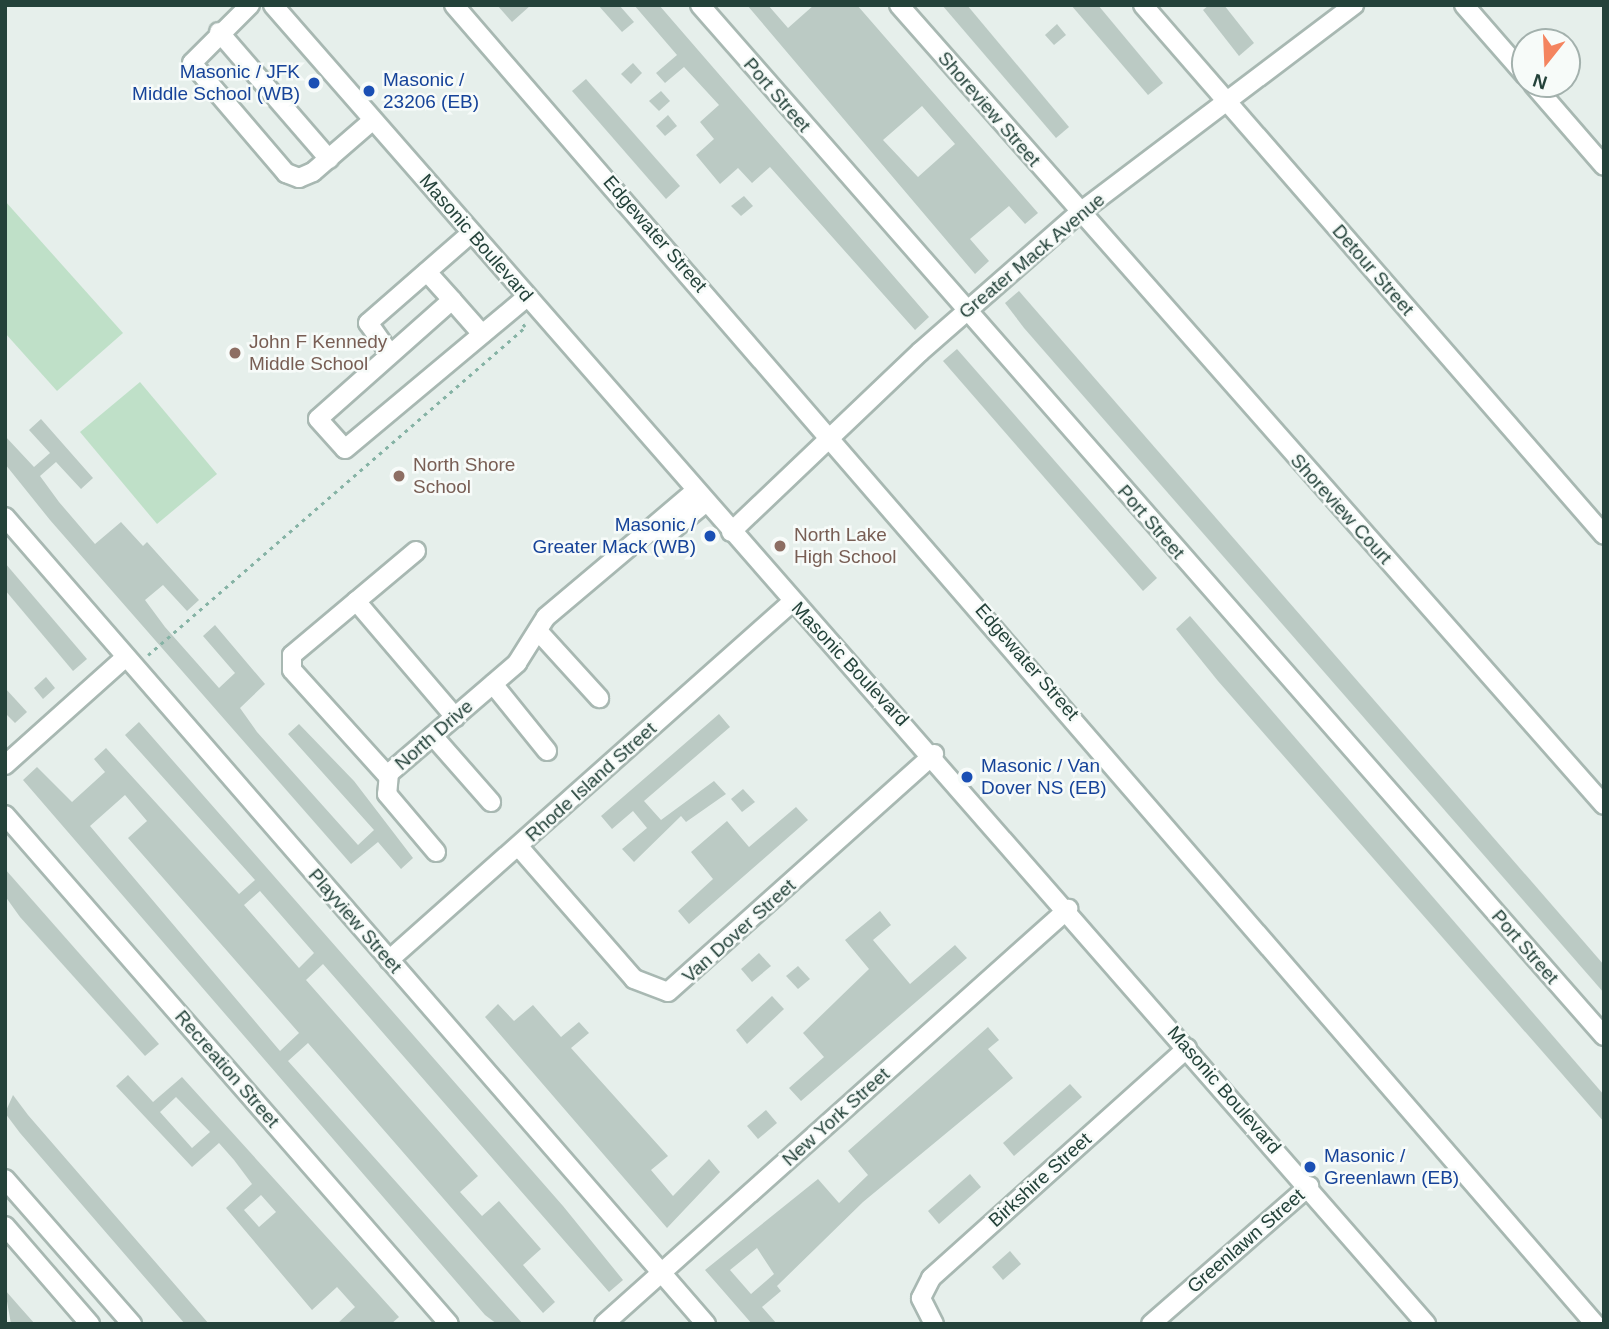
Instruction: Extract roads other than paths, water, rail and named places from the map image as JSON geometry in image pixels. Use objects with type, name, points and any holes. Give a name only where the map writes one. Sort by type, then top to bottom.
[{"type":"street","points":[[250,5],[193,58],[199,78],[286,173],[306,177],[373,120]]},
{"type":"street","name":"Masonic Boulevard","points":[[273,5],[791,603],[934,754],[1426,1324]]},
{"type":"street","name":"Edgewater Street","points":[[454,5],[835,439],[1595,1324]]},
{"type":"street","name":"Port Street","points":[[700,5],[965,311],[1604,1036]]},
{"type":"street","name":"Shoreview Street","points":[[899,5],[1079,213]]},
{"type":"street","name":"Detour Street","points":[[1143,5],[1604,535]]},
{"type":"street","name":"Greater Mack Avenue","points":[[731,532],[835,439],[965,311],[1079,213],[1223,98],[1354,5]]},
{"type":"street","points":[[1464,5],[1511,59]]},
{"type":"street","points":[[219,33],[329,159]]},
{"type":"street","points":[[1545,98],[1604,166]]},
{"type":"street","name":"Shoreview Court","points":[[1079,213],[1604,805]]},
{"type":"street","points":[[390,354],[368,323],[471,233]]},
{"type":"street","points":[[426,272],[482,334]]},
{"type":"street","points":[[452,300],[318,419],[345,449],[527,297]]},
{"type":"street","name":"North Drive","points":[[416,551],[292,655],[292,670],[389,773],[517,663],[538,631],[647,532],[700,497]]},
{"type":"street","name":"Playview Street","points":[[5,517],[706,1324]]},
{"type":"street","points":[[356,601],[455,717]]},
{"type":"street","name":"Rhode Island Street","points":[[389,960],[791,603]]},
{"type":"street","points":[[538,631],[599,698]]},
{"type":"street","points":[[5,765],[130,662]]},
{"type":"street","points":[[493,684],[547,751]]},
{"type":"street","points":[[433,736],[491,802]]},
{"type":"street","name":"Van Dover Street","points":[[519,847],[634,979],[668,992],[934,754]]},
{"type":"street","points":[[389,773],[387,794],[436,852]]},
{"type":"street","name":"Recreation Street","points":[[5,815],[449,1324]]},
{"type":"street","name":"New York Street","points":[[604,1324],[1068,909]]},
{"type":"street","name":"Birkshire Street","points":[[934,1324],[921,1298],[931,1278],[1187,1048]]},
{"type":"street","points":[[5,1179],[132,1324]]},
{"type":"street","name":"Greenlawn Street","points":[[1151,1324],[1309,1186]]},
{"type":"street","points":[[5,1226],[90,1324]]},
{"type":"place","name":"Masonic / JFK Middle School (WB)","points":[[314,83]]},
{"type":"place","name":"Masonic / 23206 (EB)","points":[[369,91]]},
{"type":"place","name":"John F Kennedy Middle School","points":[[235,353]]},
{"type":"place","name":"North Shore School","points":[[399,476]]},
{"type":"place","name":"Masonic / Greater Mack (WB)","points":[[710,536]]},
{"type":"place","name":"North Lake High School","points":[[780,546]]},
{"type":"place","name":"Masonic / Van Dover NS (EB)","points":[[967,777]]},
{"type":"place","name":"Masonic / Greenlawn (EB)","points":[[1310,1167]]}]
